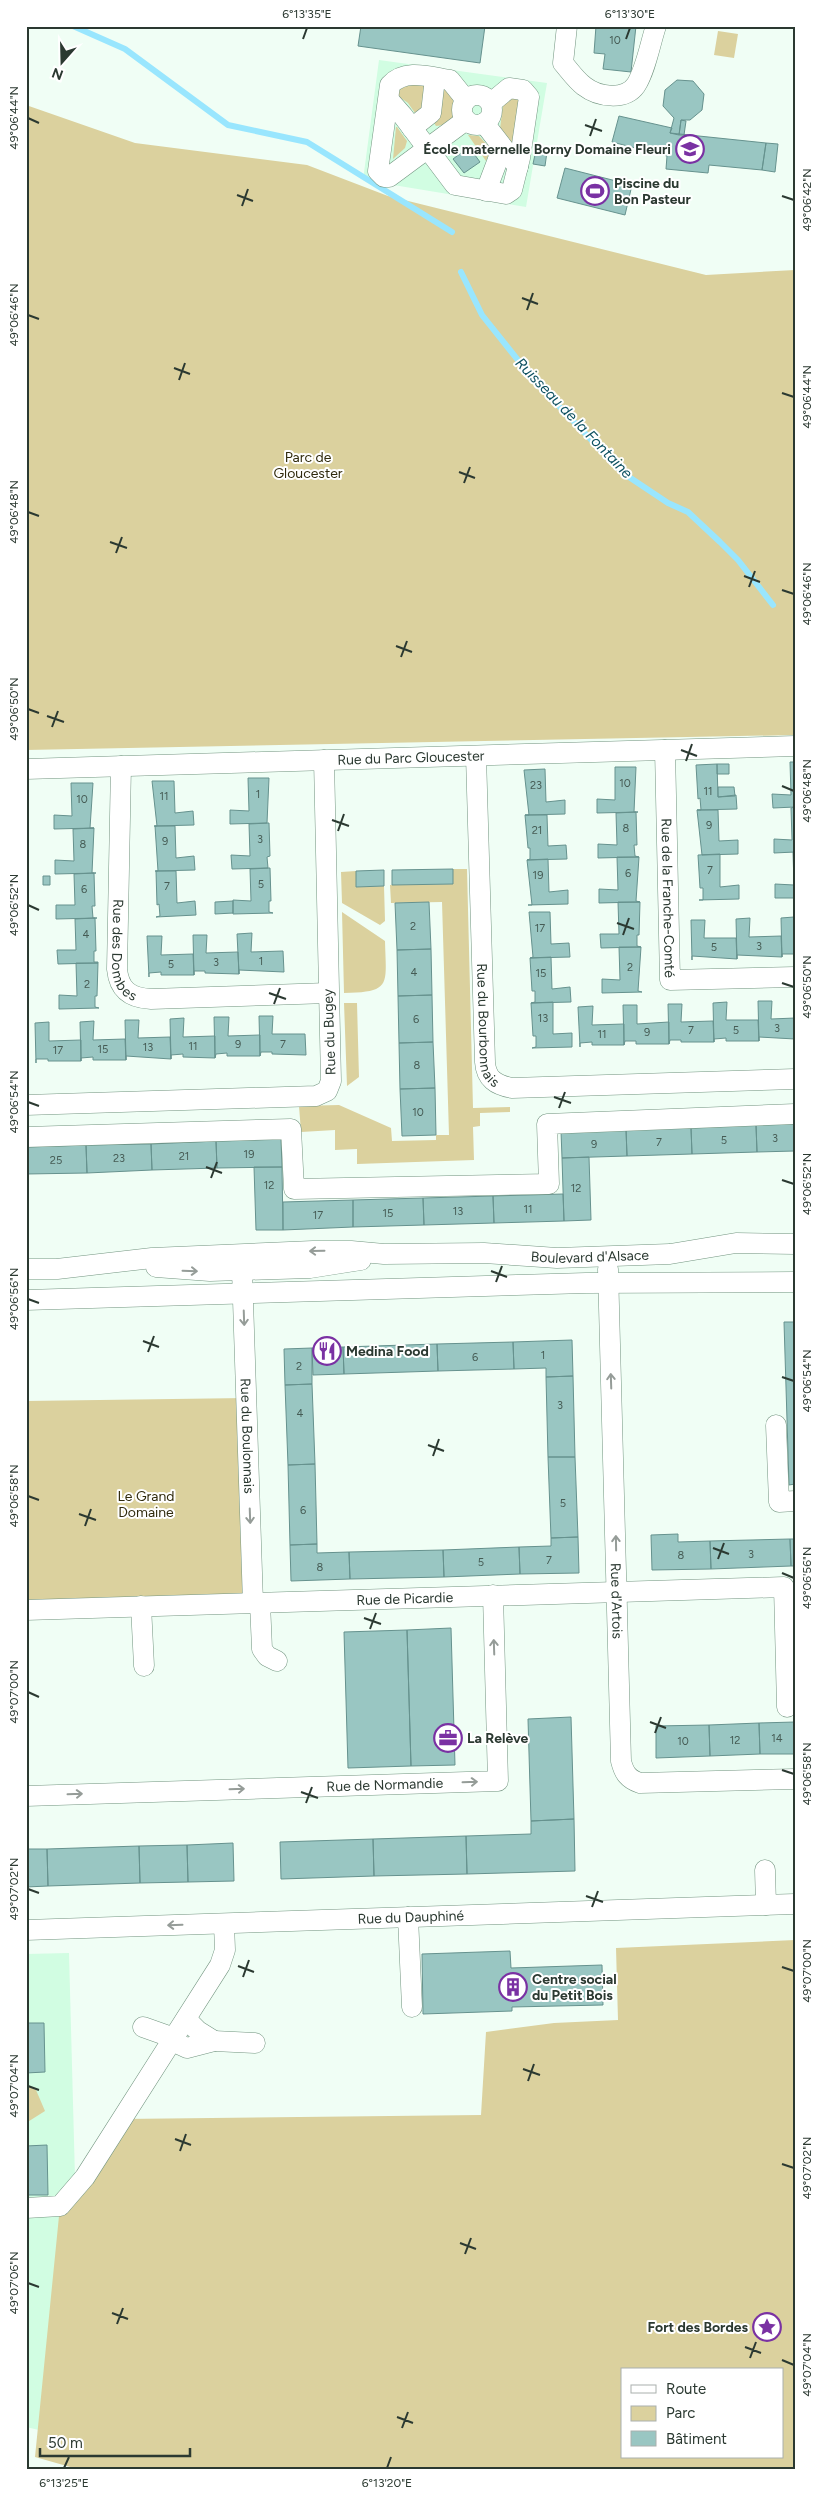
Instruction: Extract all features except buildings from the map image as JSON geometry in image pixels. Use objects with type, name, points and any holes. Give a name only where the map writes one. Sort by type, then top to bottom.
[{"type":"street","points":[[567,26],[563,63],[584,87],[611,96],[620,96],[629,93],[637,83],[656,26]]},
{"type":"street","points":[[406,74],[450,80],[466,100],[479,95],[490,103],[491,116],[469,124],[428,149],[389,177],[384,177],[378,171],[390,85],[401,76],[406,74]]},
{"type":"street","points":[[412,128],[431,113],[435,78]]},
{"type":"street","points":[[388,100],[412,128],[455,185],[506,194],[510,192],[518,168],[529,97],[523,90],[509,88],[490,103]]},
{"type":"street","points":[[466,100],[462,112],[469,124],[505,151],[518,168]]},
{"type":"street","points":[[486,191],[500,154],[505,151]]},
{"type":"street","name":"Rue du Parc Gloucester","points":[[26,769],[795,746]]},
{"type":"street","name":"Rue de la Franche-Comté","points":[[665,750],[670,980],[795,978]]},
{"type":"street","name":"Rue du Bourbonnais","points":[[476,756],[485,1062],[488,1076],[492,1081],[512,1088],[795,1079]]},
{"type":"street","name":"Rue du Bugey","points":[[26,1104],[322,1094],[329,1088],[331,1081],[324,760]]},
{"type":"street","name":"Rue des Dombes","points":[[121,766],[117,969],[123,989],[135,997],[151,999],[328,993]]},
{"type":"street","points":[[26,1137],[291,1129],[294,1189],[549,1184],[547,1124],[795,1114]]},
{"type":"street","name":"Boulevard d'Alsace","points":[[26,1270],[152,1258],[313,1251],[351,1251],[384,1254],[484,1253],[557,1258],[670,1254],[736,1243],[795,1244]]},
{"type":"street","name":"Boulevard d'Alsace","points":[[124,1261],[185,1271],[242,1270],[310,1268],[341,1264],[384,1254]]},
{"type":"street","name":"Rue d'Artois","points":[[608,1256],[621,1761],[626,1775],[640,1783],[795,1779]]},
{"type":"street","name":"Rue du Boulonnais","points":[[242,1270],[257,1603],[262,1649],[267,1656],[277,1661]]},
{"type":"street","points":[[26,1300],[609,1282],[795,1282]]},
{"type":"street","points":[[776,1425],[779,1502],[795,1502]]},
{"type":"street","name":"Rue de Picardie","points":[[26,1610],[784,1587],[787,1707]]},
{"type":"street","name":"Rue de Normandie","points":[[26,1796],[498,1781],[493,1596]]},
{"type":"street","points":[[141,1606],[144,1666]]},
{"type":"street","points":[[765,1870],[766,1905]]},
{"type":"street","name":"Rue du Dauphiné","points":[[26,1930],[795,1904]]},
{"type":"street","points":[[408,1917],[412,2007]]},
{"type":"street","points":[[26,2208],[60,2206],[84,2178],[220,1965],[224,1950],[224,1924]]},
{"type":"street","points":[[186,2019],[198,2031],[214,2041]]},
{"type":"street","points":[[143,2027],[187,2048],[214,2041],[255,2043]]},
{"type":"shaded area","points":[[379,60],[547,83],[526,207],[363,180]]},
{"type":"shaded area","points":[[69,1953],[82,2440],[26,2427],[26,1954]]},
{"type":"green space","points":[[718,31],[738,34],[734,58],[714,55]]},
{"type":"green space","points":[[409,83],[425,85],[422,108],[415,113],[408,103],[398,96],[398,91]]},
{"type":"green space","points":[[444,88],[453,97],[453,118],[444,125],[436,126],[433,121]]},
{"type":"green space","points":[[514,98],[519,99],[513,144],[500,129],[503,104]]},
{"type":"green space","name":"Parc de Gloucester","points":[[26,105],[135,143],[307,165],[388,196],[706,275],[795,270],[795,735],[26,750]]},
{"type":"green space","points":[[396,127],[407,141],[405,148],[393,159]]},
{"type":"green space","points":[[468,135],[479,136],[491,149],[486,161]]},
{"type":"green space","points":[[453,869],[467,869],[473,1108],[510,1107],[510,1112],[480,1113],[480,1126],[473,1127],[474,1160],[357,1164],[357,1149],[335,1150],[335,1130],[301,1132],[299,1106],[339,1105],[391,1128],[392,1141],[436,1140],[436,1135],[449,1135],[442,902],[391,903],[390,885],[453,884]]},
{"type":"green space","points":[[356,871],[356,887],[384,886],[385,921],[380,925],[342,903],[341,872]]},
{"type":"green space","points":[[342,912],[385,941],[385,977],[383,983],[378,988],[371,991],[344,993]]},
{"type":"green space","points":[[344,1003],[357,1003],[359,1077],[347,1086]]},
{"type":"green space","name":"Le Grand Domaine","points":[[246,1398],[253,1603],[26,1610],[26,1401]]},
{"type":"green space","points":[[795,1940],[795,2470],[81,2470],[35,2457],[60,2206],[122,2119],[481,2115],[486,2032],[554,2023],[618,2020],[616,1948]]},
{"type":"green space","points":[[26,2085],[36,2090],[45,2111],[26,2123]]},
{"type":"waterway","name":"Ruisseau de la Fontaine","points":[[73,26],[125,49],[228,125],[307,142],[452,232]]},
{"type":"waterway","name":"Ruisseau de la Fontaine","points":[[461,272],[482,315],[533,379],[623,473],[668,503],[688,512],[720,542],[738,560],[773,605]]},
{"type":"place","name":"École maternelle Borny Domaine Fleuri","points":[[690,149]]},
{"type":"place","name":"Piscine du Bon Pasteur","points":[[595,191]]},
{"type":"place","name":"Medina Food","points":[[327,1351]]},
{"type":"place","name":"La Relève","points":[[448,1738]]},
{"type":"place","name":"Centre social du Petit Bois","points":[[513,1987]]},
{"type":"place","name":"Fort des Bordes","points":[[767,2327]]}]
